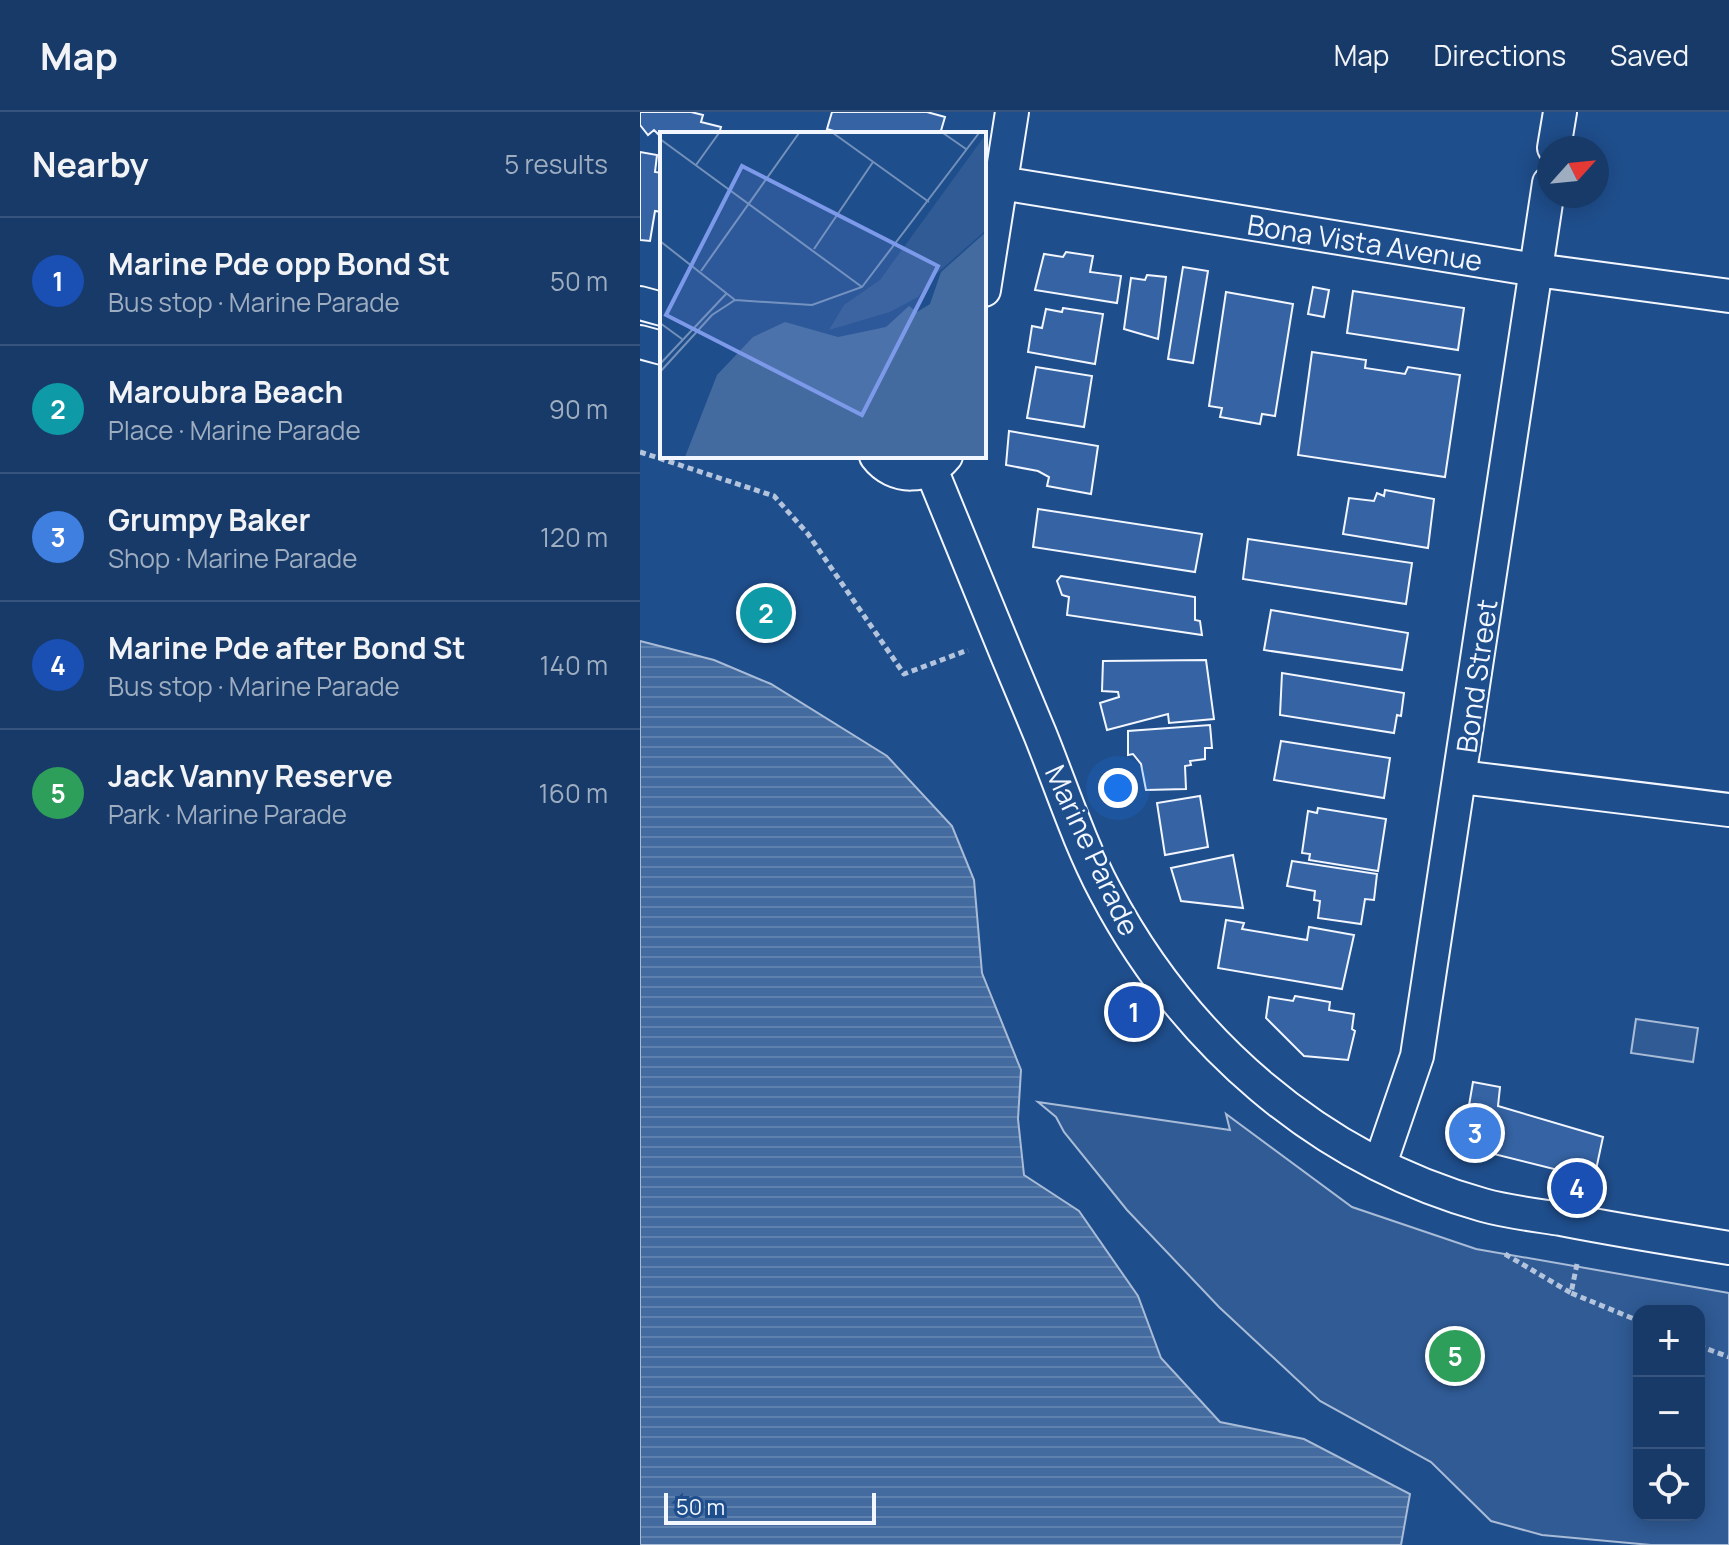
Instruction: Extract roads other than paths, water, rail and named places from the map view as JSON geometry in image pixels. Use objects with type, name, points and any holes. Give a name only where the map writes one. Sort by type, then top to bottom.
[{"type":"street","points":[[986,277],[1012,112]]},
{"type":"street","points":[[1556,136],[1560,112]]},
{"type":"street","name":"Bona Vista Avenue","points":[[1001,183],[1536,270],[1729,296]]},
{"type":"street","name":"Bond Street","points":[[1380,1164],[1417,1056],[1545,208]]},
{"type":"street","points":[[640,303],[660,308]]},
{"type":"street","points":[[640,342],[660,347]]},
{"type":"street","points":[[878,458],[891,470],[904,474],[939,463]]},
{"type":"street","name":"Marine Parade","points":[[939,463],[1104,888],[1128,932],[1188,1017],[1263,1091],[1305,1121],[1380,1164],[1484,1206],[1729,1248]]},
{"type":"street","points":[[1461,777],[1729,810]]},
{"type":"place","name":"Maroubra Beach","points":[[766,613]]},
{"type":"place","name":"Marine Pde opp Bond St","points":[[1134,1012]]},
{"type":"place","name":"Grumpy Baker","points":[[1475,1133]]},
{"type":"place","name":"Marine Pde after Bond St","points":[[1577,1188]]},
{"type":"place","name":"Jack Vanny Reserve","points":[[1455,1356]]}]
